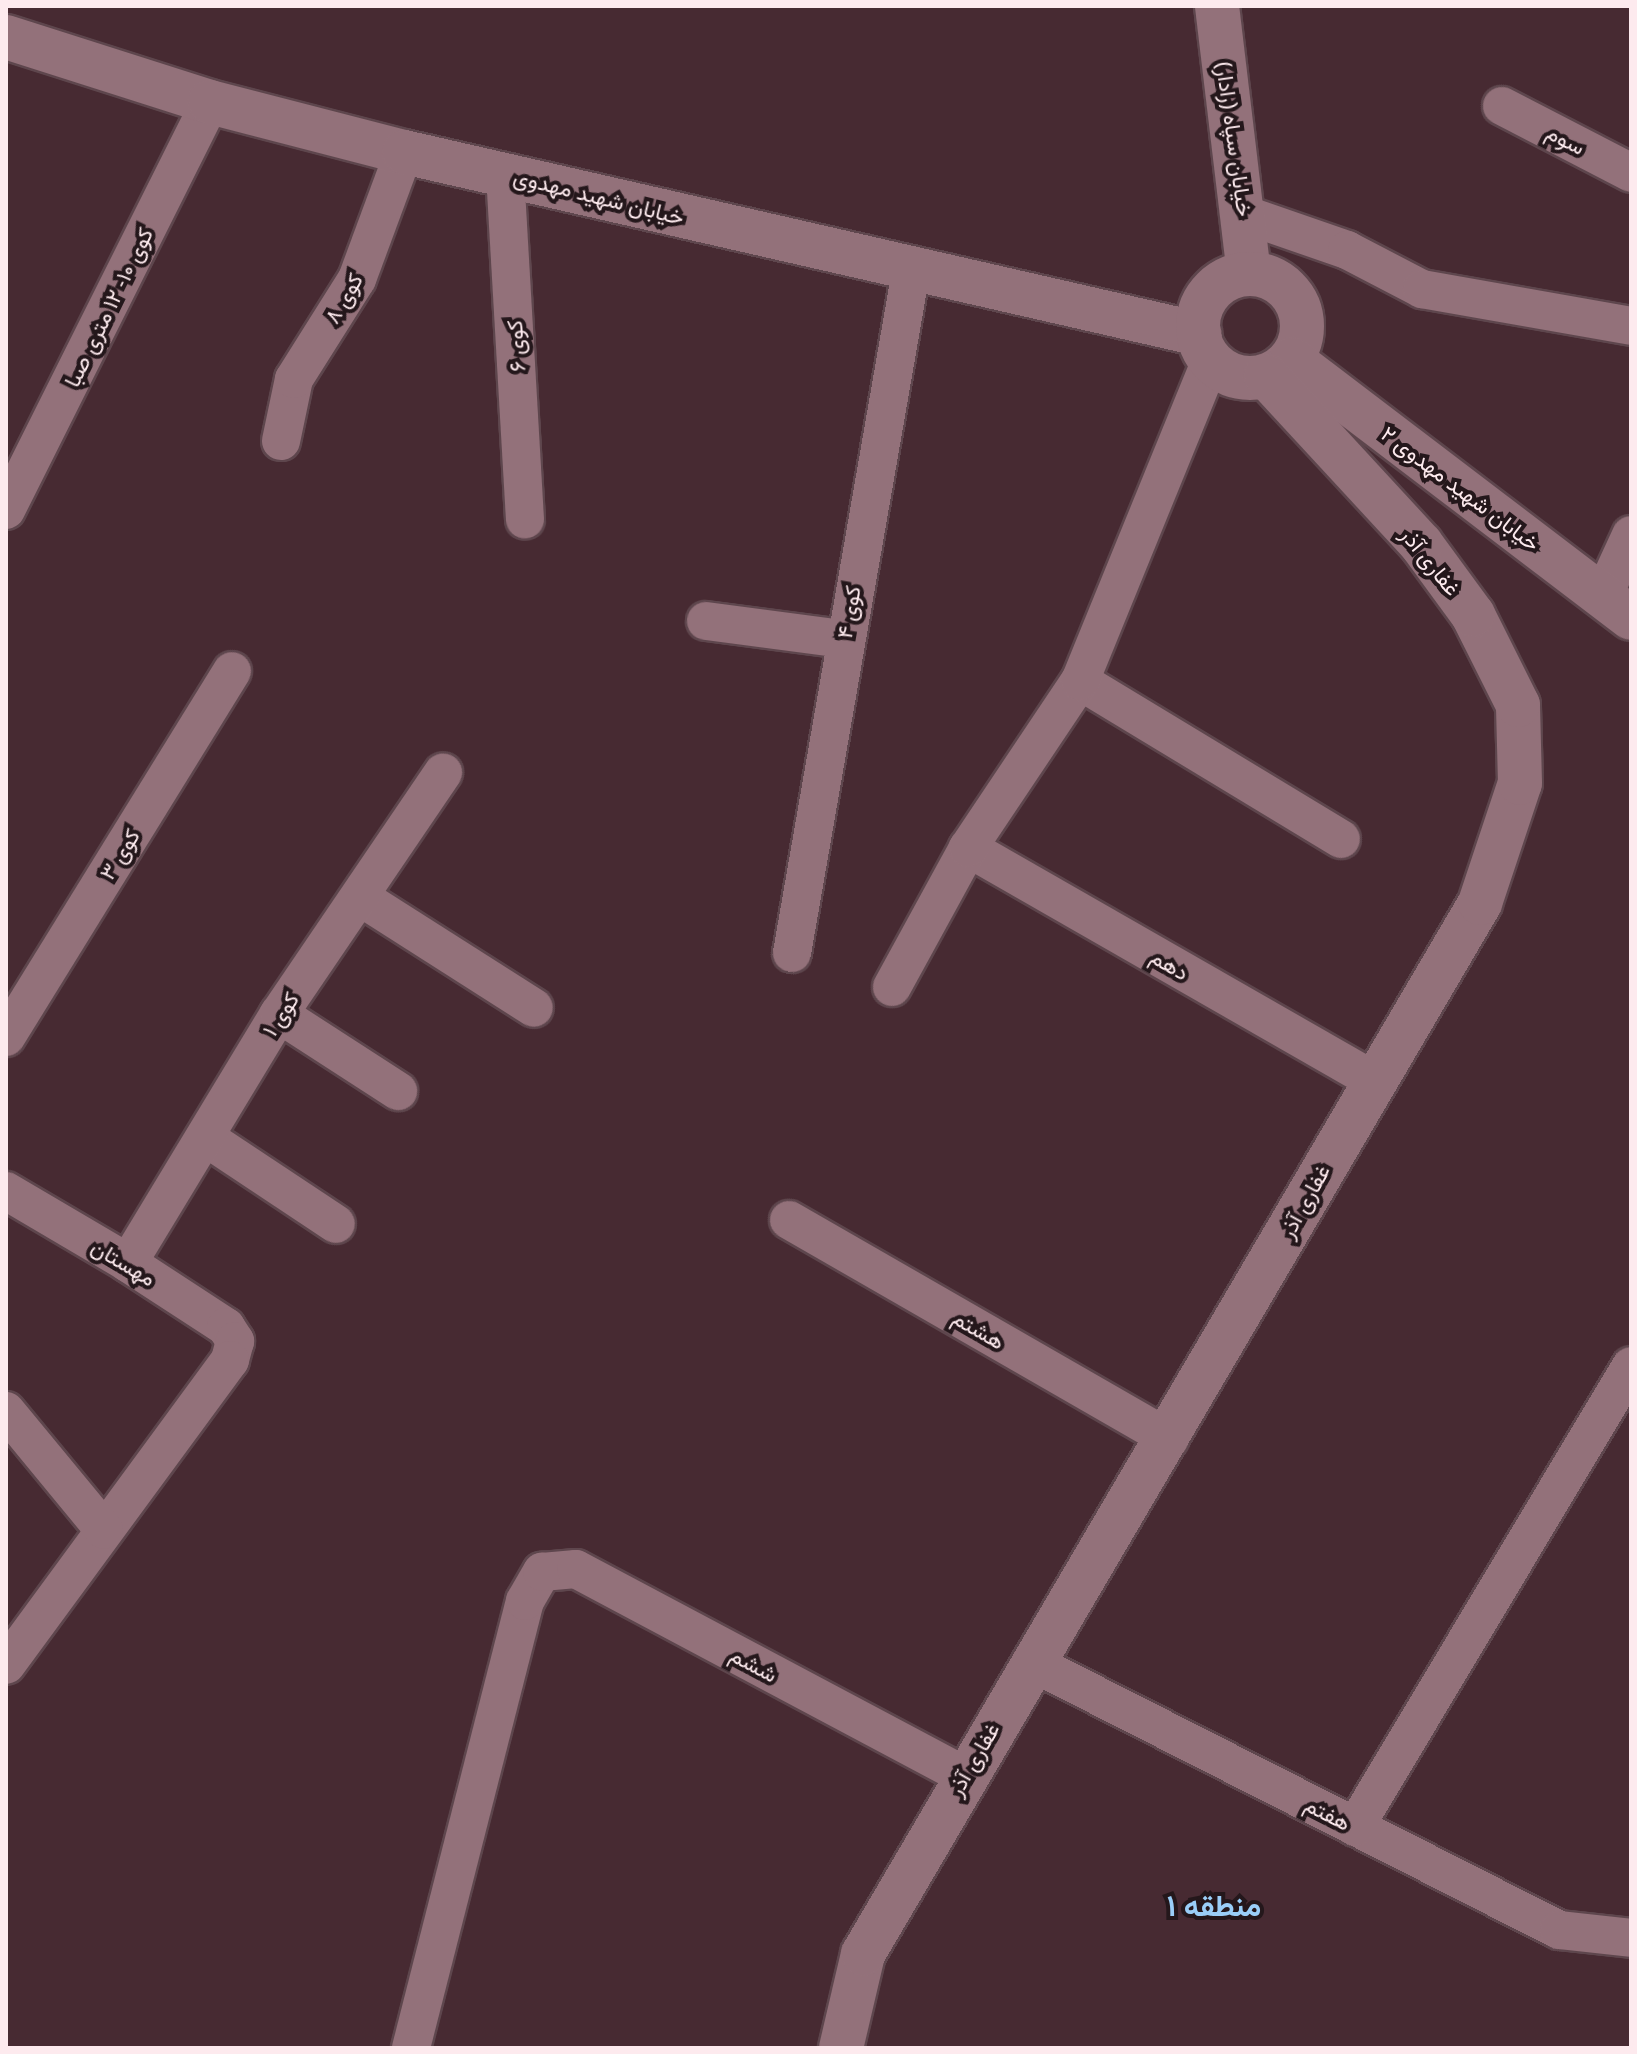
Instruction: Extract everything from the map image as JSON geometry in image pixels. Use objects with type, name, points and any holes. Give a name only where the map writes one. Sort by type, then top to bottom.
[{"type":"street","name":"خیابان سپاه (رادار)","points":[[1217,6],[1246,215],[1249,273]]},
{"type":"street","name":"خیابان شهید مهدوی","points":[[6,37],[210,102],[404,152],[505,173],[911,271],[1205,347]]},
{"type":"street","name":"کوی ۱۰- ۱۲ متری صبا","points":[[6,510],[16,468],[210,102]]},
{"type":"street","name":"سوم","points":[[1502,106],[1631,173]]},
{"type":"street","name":"کوی ۸","points":[[281,441],[294,379],[357,279],[404,152]]},
{"type":"street","name":"کوی ۶","points":[[505,173],[525,519]]},
{"type":"street","points":[[1246,215],[1347,250],[1422,289],[1631,326]]},
{"type":"street","name":"کوی ۴","points":[[792,953],[843,639],[911,271]]},
{"type":"street","points":[[892,987],[968,848],[1080,681],[1205,347],[1198,316],[1216,285],[1249,273],[1281,283],[1297,303],[1303,328],[1278,368],[1236,376],[1205,347]]},
{"type":"street","name":"خیابان شهید مهدوی ۲","points":[[1278,368],[1617,607]]},
{"type":"street","name":"غفاری آذر","points":[[841,2048],[863,1954],[963,1775],[1170,1439],[1372,1079],[1480,903],[1520,783],[1518,705],[1473,615],[1421,544],[1278,368]]},
{"type":"street","points":[[1617,607],[1631,535]]},
{"type":"street","points":[[706,621],[843,639]]},
{"type":"street","name":"کوی ۳","points":[[6,1037],[232,671]]},
{"type":"street","points":[[1080,681],[1341,839]]},
{"type":"street","name":"کوی ۱","points":[[128,1263],[279,1014],[443,773]]},
{"type":"street","name":"دهم","points":[[968,848],[1372,1079]]},
{"type":"street","points":[[360,897],[534,1008]]},
{"type":"street","points":[[279,1014],[398,1091]]},
{"type":"street","points":[[205,1137],[336,1224]]},
{"type":"street","name":"مهستان","points":[[6,1191],[128,1263],[226,1327],[235,1341],[230,1360],[104,1530]]},
{"type":"street","name":"هشتم","points":[[789,1220],[1170,1439]]},
{"type":"street","points":[[1355,1827],[1631,1366]]},
{"type":"street","points":[[6,1411],[104,1530],[6,1665]]},
{"type":"street","name":"ششم","points":[[411,2048],[525,1601],[542,1572],[576,1569],[963,1775]]},
{"type":"street","name":"هفتم","points":[[1031,1662],[1559,1930],[1631,1938]]},
{"type":"district","name":"منطقه ۱","points":[[1214,1905]]}]
